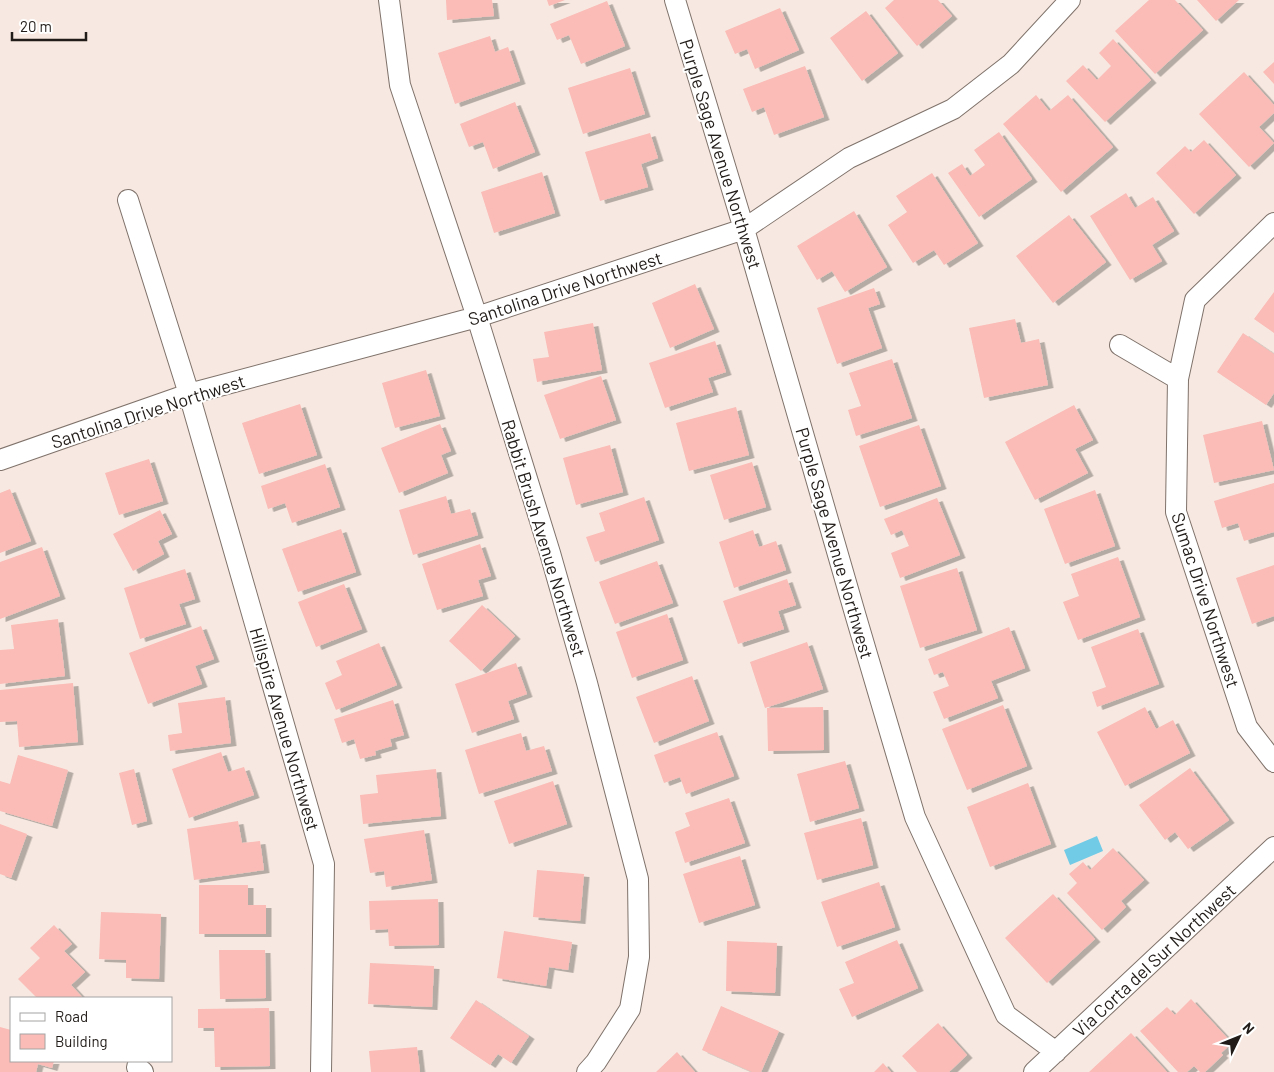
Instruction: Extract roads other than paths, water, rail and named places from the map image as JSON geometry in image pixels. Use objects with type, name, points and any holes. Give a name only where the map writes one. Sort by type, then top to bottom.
[{"type":"street","name":"Rabbit Brush Avenue Northwest","points":[[389,0],[400,85],[477,317],[550,553],[582,664],[638,879],[639,957],[630,1009],[596,1062],[587,1072]]},
{"type":"street","name":"Purple Sage Avenue Northwest","points":[[675,0],[744,228],[916,818],[1006,1015],[1056,1052]]},
{"type":"street","name":"Santolina Drive Northwest","points":[[0,460],[189,394],[477,317],[744,228],[849,158],[953,108],[1010,64],[1070,0]]},
{"type":"street","name":"Hillspire Avenue Northwest","points":[[128,200],[189,394],[324,864],[321,1072]]},
{"type":"street","name":"Sumac Drive Northwest","points":[[1274,223],[1195,300],[1178,379],[1176,512],[1246,727],[1274,762]]},
{"type":"street","points":[[1120,345],[1178,379]]},
{"type":"street","name":"Via Corta del Sur Northwest","points":[[1034,1072],[1274,847]]},
{"type":"water","points":[[1097,836],[1103,851],[1070,865],[1064,850]]}]
